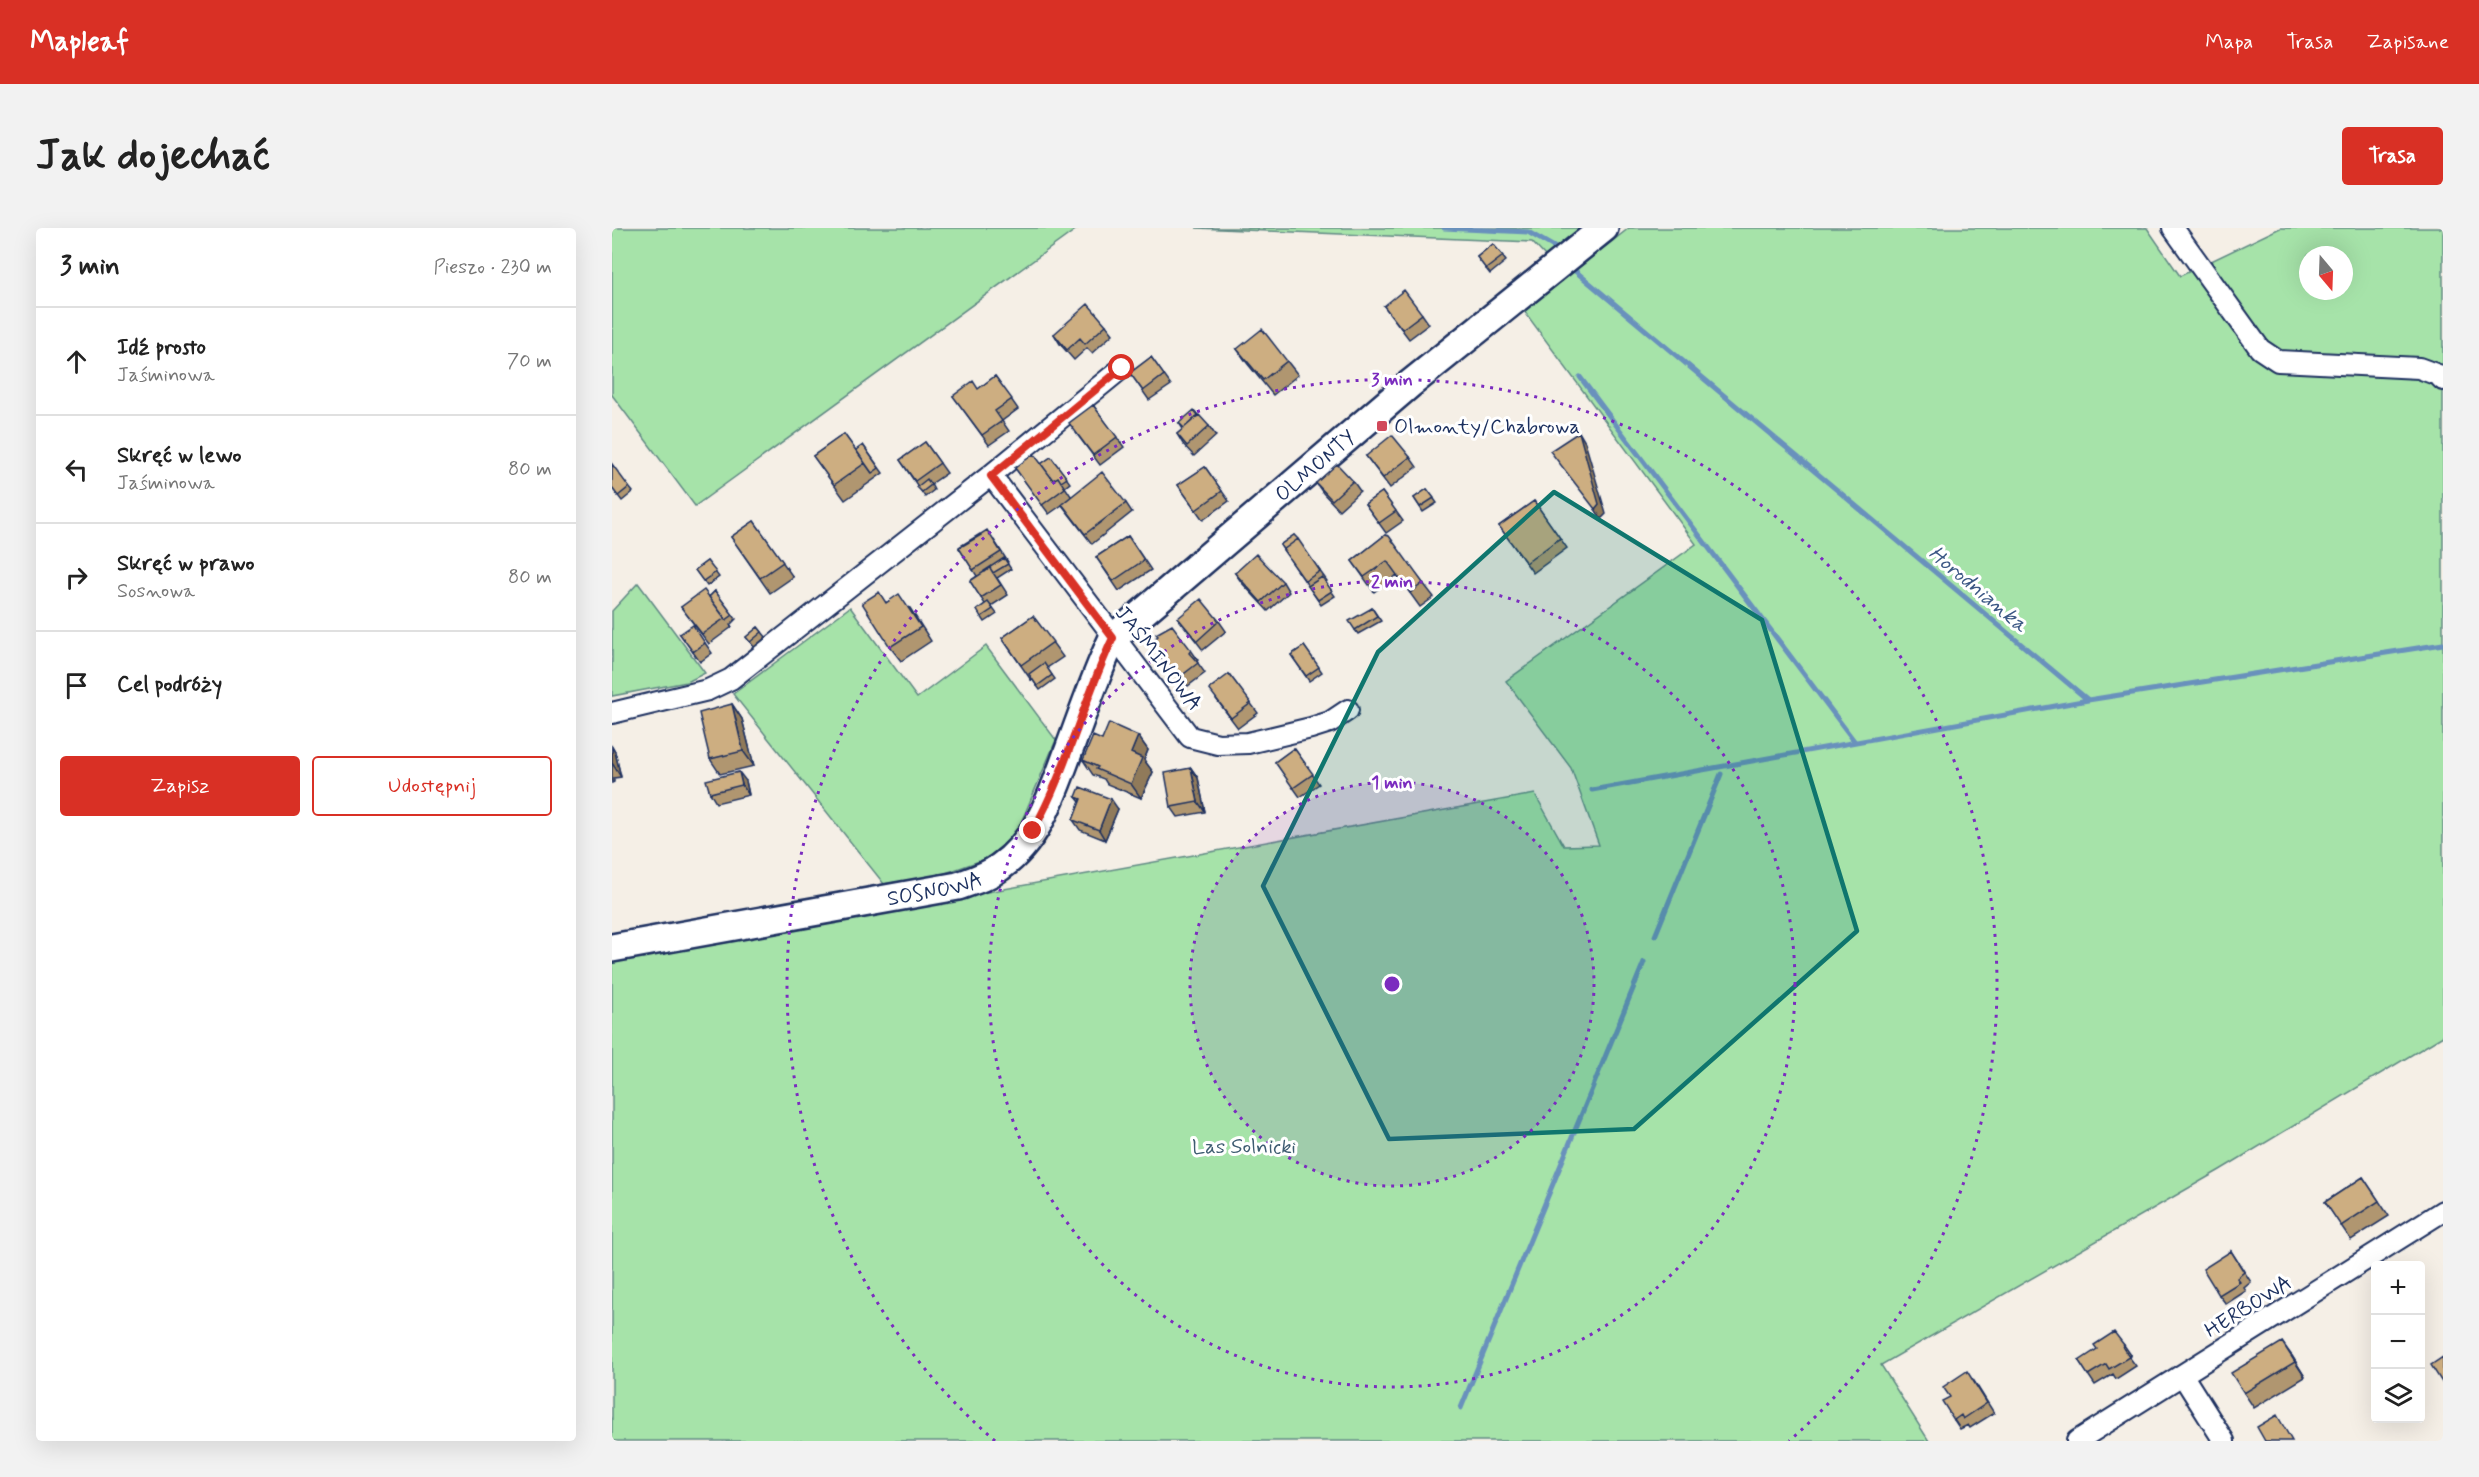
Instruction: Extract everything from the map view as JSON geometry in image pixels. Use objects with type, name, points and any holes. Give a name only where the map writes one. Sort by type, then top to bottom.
[{"type":"street","name":"OLMONTY","points":[[1113,638],[1410,384],[1604,228]]},
{"type":"street","points":[[2173,228],[2260,349],[2278,361],[2419,368],[2438,375],[2443,380]]},
{"type":"street","points":[[612,713],[708,690],[731,679],[991,476],[1122,368]]},
{"type":"street","name":"JAŚMINOWA","points":[[991,476],[1190,737],[1218,744],[1248,742],[1330,722],[1348,710]]},
{"type":"street","name":"SOSNOWA","points":[[612,948],[958,886],[985,876],[1000,867],[1019,851],[1049,802],[1102,661],[1113,638]]},
{"type":"street","name":"HERBOWA","points":[[2077,1441],[2443,1211]]},
{"type":"street","points":[[2183,1376],[2224,1441]]},
{"type":"highlighted area","points":[[1554,492],[1762,620],[1857,931],[1634,1129],[1389,1139],[1263,886],[1378,652]]},
{"type":"green space","points":[[612,228],[1078,228],[695,506],[612,395]]},
{"type":"green space","points":[[1196,228],[1585,228],[1546,257],[1532,242]]},
{"type":"green space","name":"Las Solnicki","points":[[1629,228],[2147,228],[2180,276],[2280,228],[2443,228],[2443,1036],[2220,1170],[1881,1365],[1929,1441],[612,1441],[612,959],[1535,794],[1564,846],[1599,845],[1571,768],[1506,681],[1696,544],[1524,311]]},
{"type":"green space","points":[[638,583],[705,673],[687,682],[612,696],[612,611]]},
{"type":"green space","points":[[850,607],[917,698],[986,646],[1056,740],[1017,832],[988,858],[940,875],[884,884],[733,694]]},
{"type":"building","points":[[1493,244],[1503,256],[1486,269],[1477,257]]},
{"type":"building","points":[[1404,290],[1422,314],[1402,329],[1384,306]]},
{"type":"building","points":[[1088,304],[1106,325],[1085,344],[1080,338],[1067,350],[1054,334]]},
{"type":"building","points":[[1262,329],[1287,361],[1263,380],[1237,349]]},
{"type":"building","points":[[1151,357],[1164,375],[1143,391],[1130,373]]},
{"type":"building","points":[[995,376],[1012,399],[995,411],[1002,421],[982,435],[953,396],[973,381],[978,389]]},
{"type":"building","points":[[1093,405],[1117,437],[1093,455],[1069,423]]},
{"type":"building","points":[[1194,410],[1198,415],[1184,428],[1179,423]]},
{"type":"building","points":[[1199,415],[1209,426],[1187,446],[1177,434]]},
{"type":"building","points":[[1579,432],[1599,504],[1595,509],[1550,451]]},
{"type":"building","points":[[844,434],[865,463],[834,485],[813,456]]},
{"type":"building","points":[[1392,435],[1410,457],[1383,478],[1366,456]]},
{"type":"building","points":[[925,442],[940,463],[915,481],[900,460]]},
{"type":"building","points":[[863,445],[879,468],[872,473],[856,450]]},
{"type":"building","points":[[1034,454],[1053,480],[1058,477],[1065,488],[1042,505],[1015,468]]},
{"type":"building","points":[[1051,457],[1067,478],[1061,482],[1058,477],[1053,480],[1041,464]]},
{"type":"building","points":[[612,464],[629,487],[618,496],[612,488]]},
{"type":"building","points":[[1337,464],[1353,481],[1332,500],[1316,483]]},
{"type":"building","points":[[1205,467],[1222,491],[1196,510],[1178,485]]},
{"type":"building","points":[[1102,472],[1126,503],[1085,534],[1062,504]]},
{"type":"building","points":[[927,479],[931,485],[922,492],[917,487]]},
{"type":"building","points":[[1427,489],[1434,498],[1420,507],[1414,498]]},
{"type":"building","points":[[1382,492],[1396,511],[1379,523],[1365,504]]},
{"type":"building","points":[[1534,501],[1560,538],[1526,563],[1499,526]]},
{"type":"building","points":[[754,521],[783,562],[760,578],[731,537]]},
{"type":"building","points":[[987,530],[1001,552],[973,570],[959,548]]},
{"type":"building","points":[[981,535],[959,548],[959,547]]},
{"type":"building","points":[[1294,535],[1298,539],[1283,550],[1280,545]]},
{"type":"building","points":[[1385,535],[1389,536],[1423,583],[1410,593],[1387,561],[1364,577],[1352,561]]},
{"type":"building","points":[[1128,536],[1144,560],[1113,581],[1096,557]]},
{"type":"building","points":[[1298,539],[1320,571],[1305,581],[1283,550]]},
{"type":"building","points":[[1256,554],[1283,582],[1261,602],[1235,573]]},
{"type":"building","points":[[1004,558],[1008,564],[993,573],[990,568],[984,571]]},
{"type":"building","points":[[707,561],[716,572],[703,581],[695,570]]},
{"type":"building","points":[[990,568],[1001,585],[981,598],[970,581]]},
{"type":"building","points":[[1322,577],[1332,591],[1318,600],[1308,586]]},
{"type":"building","points":[[704,590],[725,618],[702,634],[681,607]]},
{"type":"building","points":[[715,591],[733,615],[726,620],[709,597]]},
{"type":"building","points":[[879,592],[886,603],[899,594],[921,627],[890,647],[862,603]]},
{"type":"building","points":[[1201,599],[1219,621],[1197,641],[1178,618]]},
{"type":"building","points":[[988,602],[993,609],[981,617],[977,610]]},
{"type":"building","points":[[1372,608],[1377,616],[1355,630],[1349,621]]},
{"type":"building","points":[[1033,616],[1053,642],[1021,665],[1002,638]]},
{"type":"building","points":[[693,625],[705,643],[693,652],[680,634]]},
{"type":"building","points":[[1172,625],[1198,663],[1181,676],[1162,658],[1151,642],[1158,636],[1156,634]]},
{"type":"building","points":[[758,627],[762,632],[750,642],[746,637]]},
{"type":"building","points":[[1304,646],[1319,667],[1306,676],[1291,655]]},
{"type":"building","points":[[1044,663],[1052,675],[1037,686],[1029,674]]},
{"type":"building","points":[[1229,674],[1251,703],[1231,718],[1209,689]]},
{"type":"building","points":[[732,704],[743,751],[710,759],[699,713]]},
{"type":"building","points":[[1109,723],[1138,736],[1131,753],[1142,758],[1131,784],[1096,769],[1098,767],[1083,760],[1093,736],[1102,740]]},
{"type":"building","points":[[1294,748],[1313,774],[1293,788],[1275,762]]},
{"type":"building","points":[[1191,768],[1198,802],[1171,807],[1165,773]]},
{"type":"building","points":[[739,772],[742,785],[710,793],[706,780]]},
{"type":"building","points":[[1080,787],[1111,799],[1099,830],[1073,820],[1081,799],[1076,797]]},
{"type":"building","points":[[2363,1177],[2379,1201],[2341,1226],[2325,1202]]},
{"type":"building","points":[[2231,1251],[2244,1272],[2237,1278],[2240,1282],[2219,1295],[2203,1269]]},
{"type":"building","points":[[2114,1332],[2124,1345],[2123,1348],[2129,1357],[2109,1369],[2106,1364],[2088,1375],[2079,1361],[2097,1349],[2094,1345]]},
{"type":"building","points":[[2282,1342],[2295,1362],[2244,1393],[2231,1373]]},
{"type":"building","points":[[2443,1357],[2443,1384],[2431,1365]]},
{"type":"building","points":[[1967,1371],[1987,1403],[1963,1419],[1961,1415],[1954,1420],[1942,1401],[1950,1397],[1943,1387]]},
{"type":"building","points":[[2277,1415],[2292,1441],[2265,1441],[2257,1427]]},
{"type":"waterway","name":"Horodnianka","points":[[1444,228],[1528,232],[1554,247]]},
{"type":"waterway","name":"Horodnianka","points":[[1574,270],[2088,700],[2443,644]]},
{"type":"waterway","points":[[1580,377],[1855,742]]},
{"type":"waterway","points":[[1592,790],[2088,700]]},
{"type":"waterway","points":[[1655,936],[1721,774]]},
{"type":"waterway","points":[[1461,1408],[1644,962]]},
{"type":"place","name":"Olmonty/Chabrowa","points":[[1382,426]]},
{"type":"route","points":[[1033,831],[1049,802],[1102,661],[1113,638],[991,476],[1122,368]]}]
